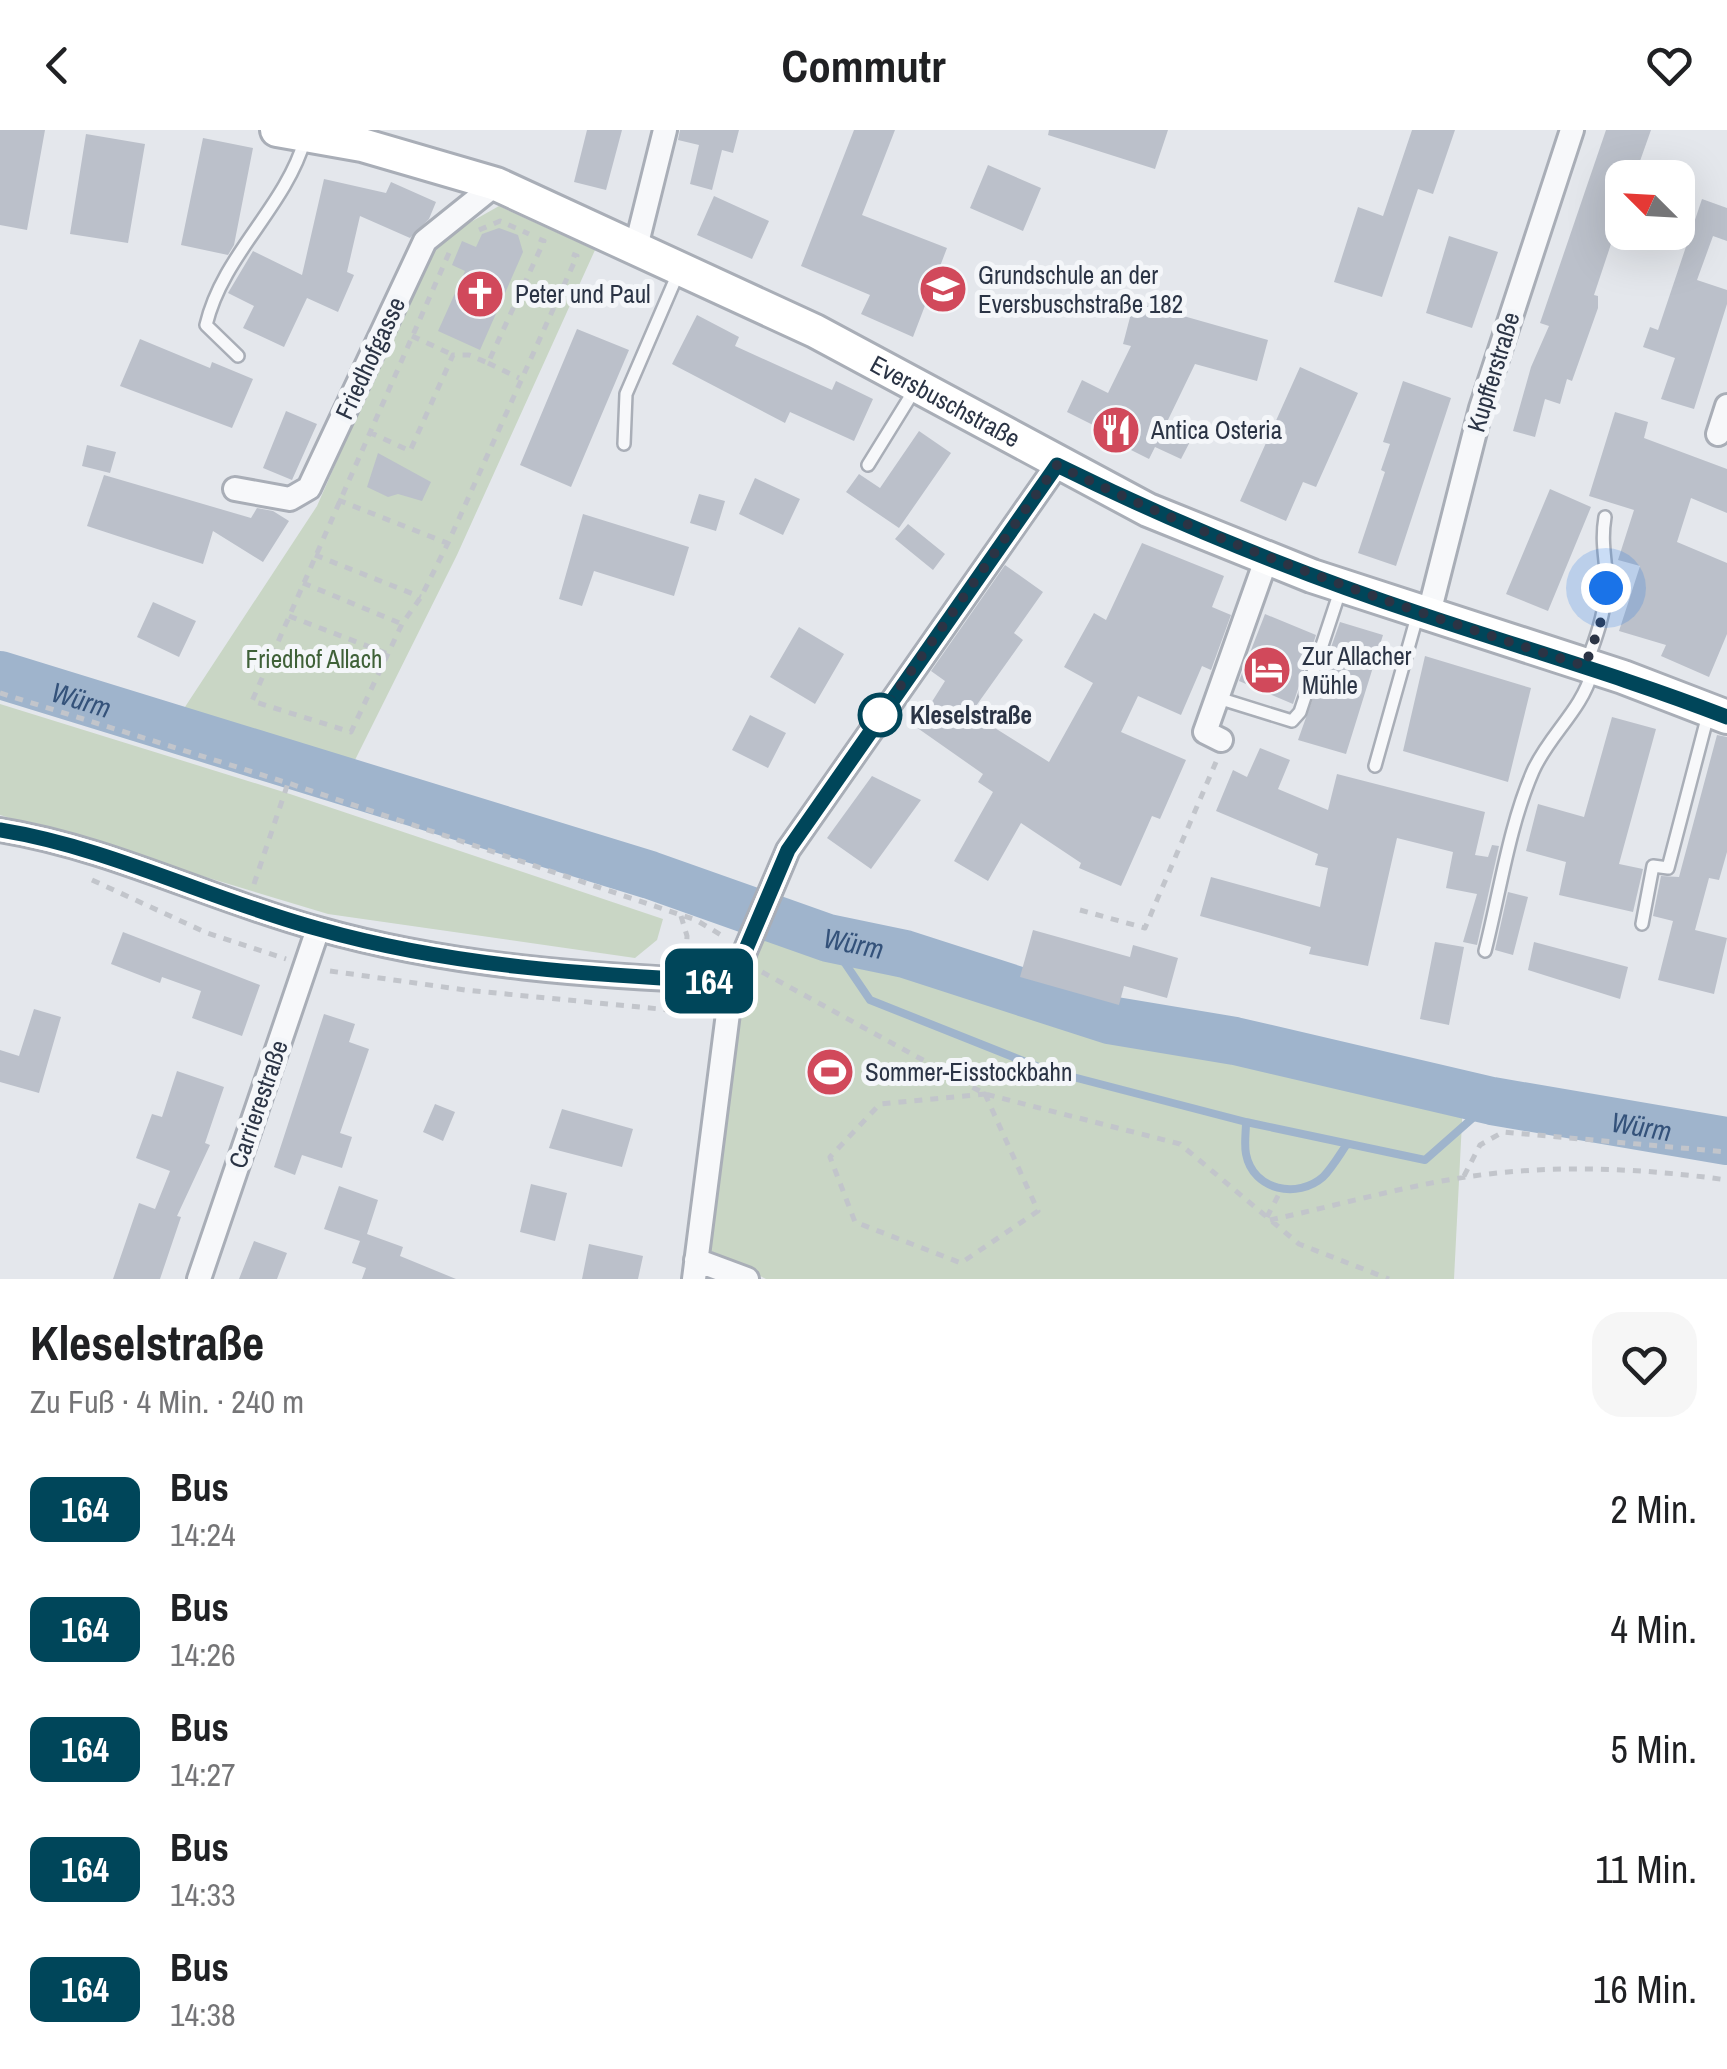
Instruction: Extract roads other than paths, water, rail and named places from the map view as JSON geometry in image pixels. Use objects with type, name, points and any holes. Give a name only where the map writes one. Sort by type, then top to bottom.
[{"type":"main road","name":"Eversbuschstraße","points":[[291,132],[362,145],[496,184],[681,268],[917,386],[1057,465],[1148,510],[1266,560],[1718,714]]},
{"type":"street","points":[[636,246],[665,130]]},
{"type":"street","name":"Kupfferstraße","points":[[1423,615],[1481,408],[1572,130]]},
{"type":"street","name":"Friedhofgasse","points":[[235,489],[290,499],[309,488],[425,241],[496,184]]},
{"type":"street","points":[[1718,434],[1727,406]]},
{"type":"street","points":[[747,1279],[695,1269],[742,958],[788,850],[807,820],[1057,465]]},
{"type":"street","points":[[1220,740],[1205,732],[1266,560]]},
{"type":"street","points":[[0,830],[131,864],[318,929],[534,969],[684,980],[742,958]]},
{"type":"street","name":"Carrierestraße","points":[[198,1279],[318,929]]},
{"type":"lane","points":[[238,356],[206,325],[214,290],[296,168],[291,132]]},
{"type":"lane","points":[[624,444],[626,394],[681,268]]},
{"type":"lane","points":[[868,466],[917,386]]},
{"type":"lane","points":[[1486,951],[1533,771],[1556,730],[1577,708],[1589,667],[1606,588],[1600,548],[1605,518]]},
{"type":"lane","points":[[1218,698],[1292,721],[1300,712],[1342,587]]},
{"type":"lane","points":[[1375,766],[1423,615]]},
{"type":"lane","points":[[1642,924],[1653,866],[1668,868],[1718,714]]},
{"type":"waterway","name":"Würm","points":[[0,675],[650,875],[828,938],[905,954],[1109,1020],[1235,1041],[1492,1101],[1727,1141]]},
{"type":"waterway","points":[[828,938],[870,1000],[1046,1070],[1246,1122],[1425,1160],[1492,1101]]},
{"type":"waterway","points":[[1246,1122],[1245,1150],[1250,1167],[1278,1188],[1313,1184],[1323,1177],[1347,1144]]},
{"type":"place","name":"Grundschule an der Eversbuschstraße 182","points":[[943,289]]},
{"type":"place","name":"Peter und Paul","points":[[480,294]]},
{"type":"place","name":"Antica Osteria","points":[[1116,430]]},
{"type":"place","name":"Zur Allacher Mühle","points":[[1267,670]]},
{"type":"place","name":"Kleselstraße","points":[[880,715]]},
{"type":"place","name":"Sommer-Eisstockbahn","points":[[830,1072]]},
{"type":"park label","name":"Friedhof Allach","points":[[314,659]]}]
